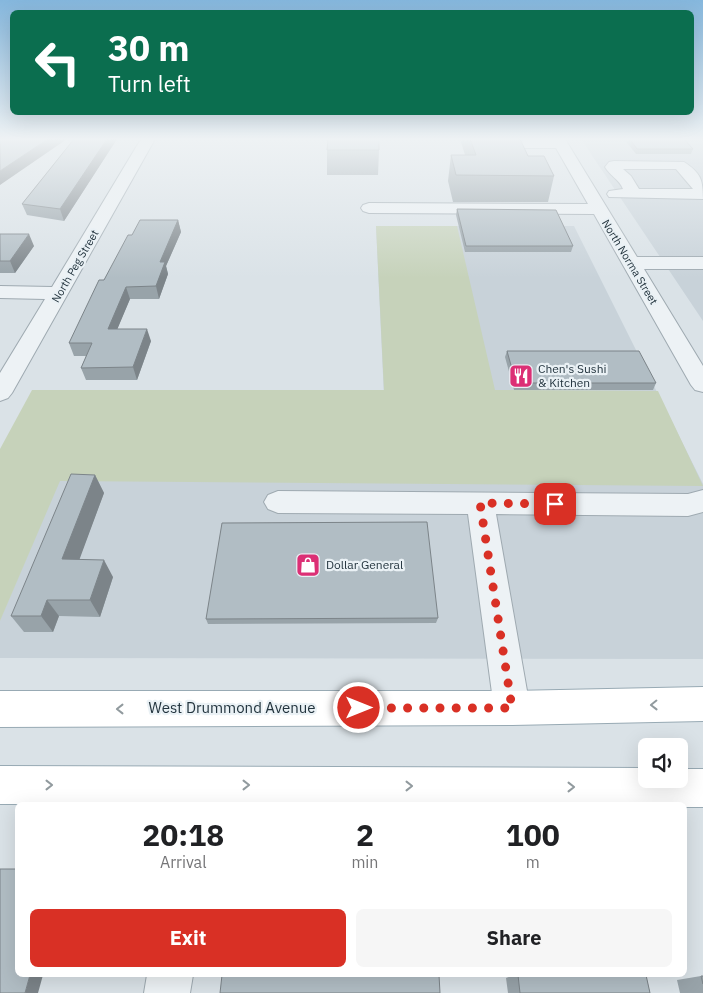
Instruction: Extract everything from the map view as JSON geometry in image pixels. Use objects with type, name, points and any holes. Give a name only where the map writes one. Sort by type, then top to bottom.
[{"type":"main road","name":"West Drummond Avenue","points":[[0,708],[512,708],[703,704]]},
{"type":"main road","points":[[0,785],[199,795],[703,788]]},
{"type":"street","name":"North Peg Street","points":[[0,393],[122,185]]},
{"type":"street","name":"North Norma Street","points":[[585,185],[703,385]]},
{"type":"street","points":[[629,185],[633,194]]},
{"type":"street","points":[[369,208],[594,201],[633,194],[703,192]]},
{"type":"street","points":[[631,264],[703,263]]},
{"type":"street","points":[[0,292],[60,293]]},
{"type":"street","points":[[278,502],[698,505]]},
{"type":"street","points":[[480,503],[512,708]]},
{"type":"street","points":[[167,993],[170,977]]},
{"type":"shaded area","points":[[612,185],[703,185],[703,321]]},
{"type":"shaded area","points":[[376,226],[574,226],[703,484],[703,659],[0,658],[0,620],[59,481],[388,481]]},
{"type":"green space","points":[[376,226],[457,226],[495,390],[658,391],[703,486],[60,481],[0,621],[0,449],[32,390],[384,390]]},
{"type":"building","points":[[37,185],[76,185],[60,209],[22,204]]},
{"type":"building","points":[[457,209],[556,210],[573,246],[466,246]]},
{"type":"building","points":[[140,220],[178,220],[160,262],[165,262],[156,286],[126,287],[108,329],[147,329],[133,367],[81,368],[92,343],[69,343],[99,280],[104,280],[128,235],[132,235]]},
{"type":"building","points":[[0,234],[29,234],[10,261],[0,261]]},
{"type":"building","points":[[507,351],[639,351],[656,383],[516,383]]},
{"type":"building","points":[[71,474],[95,475],[62,559],[104,560],[90,600],[47,600],[41,616],[11,616]]},
{"type":"building","points":[[427,522],[438,618],[206,619],[222,523]]},
{"type":"building","points":[[0,869],[15,869],[15,977],[29,977],[25,993],[0,993]]},
{"type":"building","points":[[222,977],[439,977],[440,993],[220,993]]},
{"type":"building","points":[[518,977],[646,977],[650,993],[520,993]]},
{"type":"place","name":"Chen's Sushi & Kitchen","points":[[521,376]]},
{"type":"place","name":"Dollar General","points":[[308,565]]},
{"type":"route","points":[[359,708],[512,708],[480,503],[555,504]]}]
